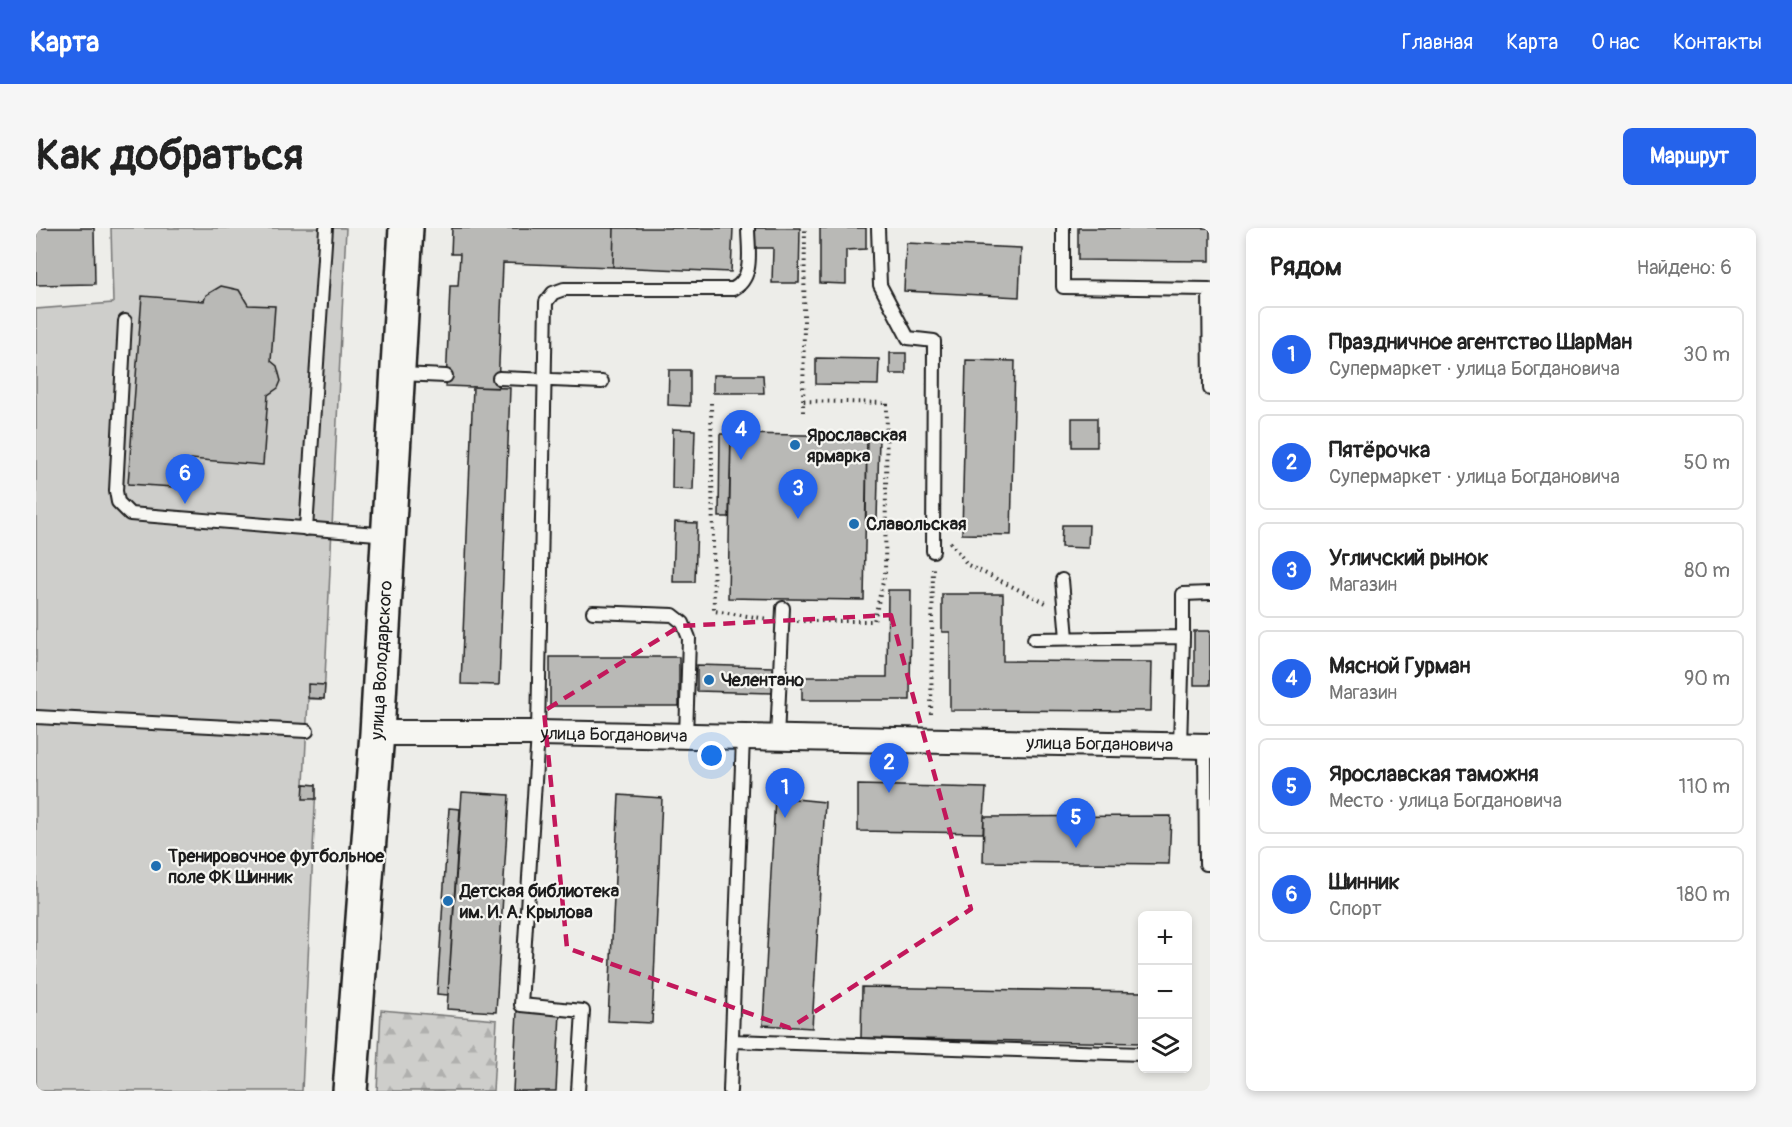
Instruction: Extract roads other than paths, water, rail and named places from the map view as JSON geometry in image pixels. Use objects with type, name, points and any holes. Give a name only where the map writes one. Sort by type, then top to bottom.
[{"type":"street","name":"улица Володарского","points":[[350,1091],[390,536],[406,228]]},
{"type":"street","name":"улица Богдановича","points":[[377,733],[538,733],[1208,746]]},
{"type":"lane","points":[[306,529],[326,228]]},
{"type":"lane","points":[[578,1091],[583,1011],[521,1005],[538,733],[546,302],[552,293],[564,288],[733,289],[745,279],[748,270],[748,228]]},
{"type":"lane","points":[[878,228],[880,285],[908,338],[934,341],[933,551]]},
{"type":"lane","points":[[1063,228],[1063,287],[1209,288],[1210,389]]},
{"type":"lane","points":[[125,321],[116,491],[118,502],[123,509],[130,514],[390,536]]},
{"type":"lane","points":[[399,374],[446,376]]},
{"type":"lane","points":[[499,378],[602,382]]},
{"type":"lane","points":[[1062,580],[1067,638]]},
{"type":"lane","points":[[1180,746],[1182,594],[1210,593]]},
{"type":"lane","points":[[777,738],[783,608]]},
{"type":"lane","points":[[593,612],[673,615],[683,623],[689,638],[686,736]]},
{"type":"lane","points":[[1034,639],[1183,637]]},
{"type":"lane","points":[[36,717],[307,731]]},
{"type":"lane","points":[[730,1091],[743,737]]},
{"type":"lane","points":[[1208,746],[1206,864],[1210,864]]},
{"type":"lane","points":[[732,1041],[1138,1054]]},
{"type":"place","name":"Ярославская ярмарка","points":[[795,445]]},
{"type":"place","name":"Мясной Гурман","points":[[741,460]]},
{"type":"place","name":"Шинник","points":[[185,504]]},
{"type":"place","name":"Угличский рынок","points":[[798,519]]},
{"type":"place","name":"Славольская","points":[[854,524]]},
{"type":"place","name":"Челентано","points":[[709,680]]},
{"type":"place","name":"Пятёрочка","points":[[889,793]]},
{"type":"place","name":"Праздничное агентство ШарМан","points":[[785,818]]},
{"type":"place","name":"Ярославская таможня","points":[[1076,848]]},
{"type":"place","name":"Тренировочное футбольное поле ФК Шинник","points":[[156,866]]},
{"type":"place","name":"Детская библиотека им. И. А. Крылова","points":[[448,901]]}]
